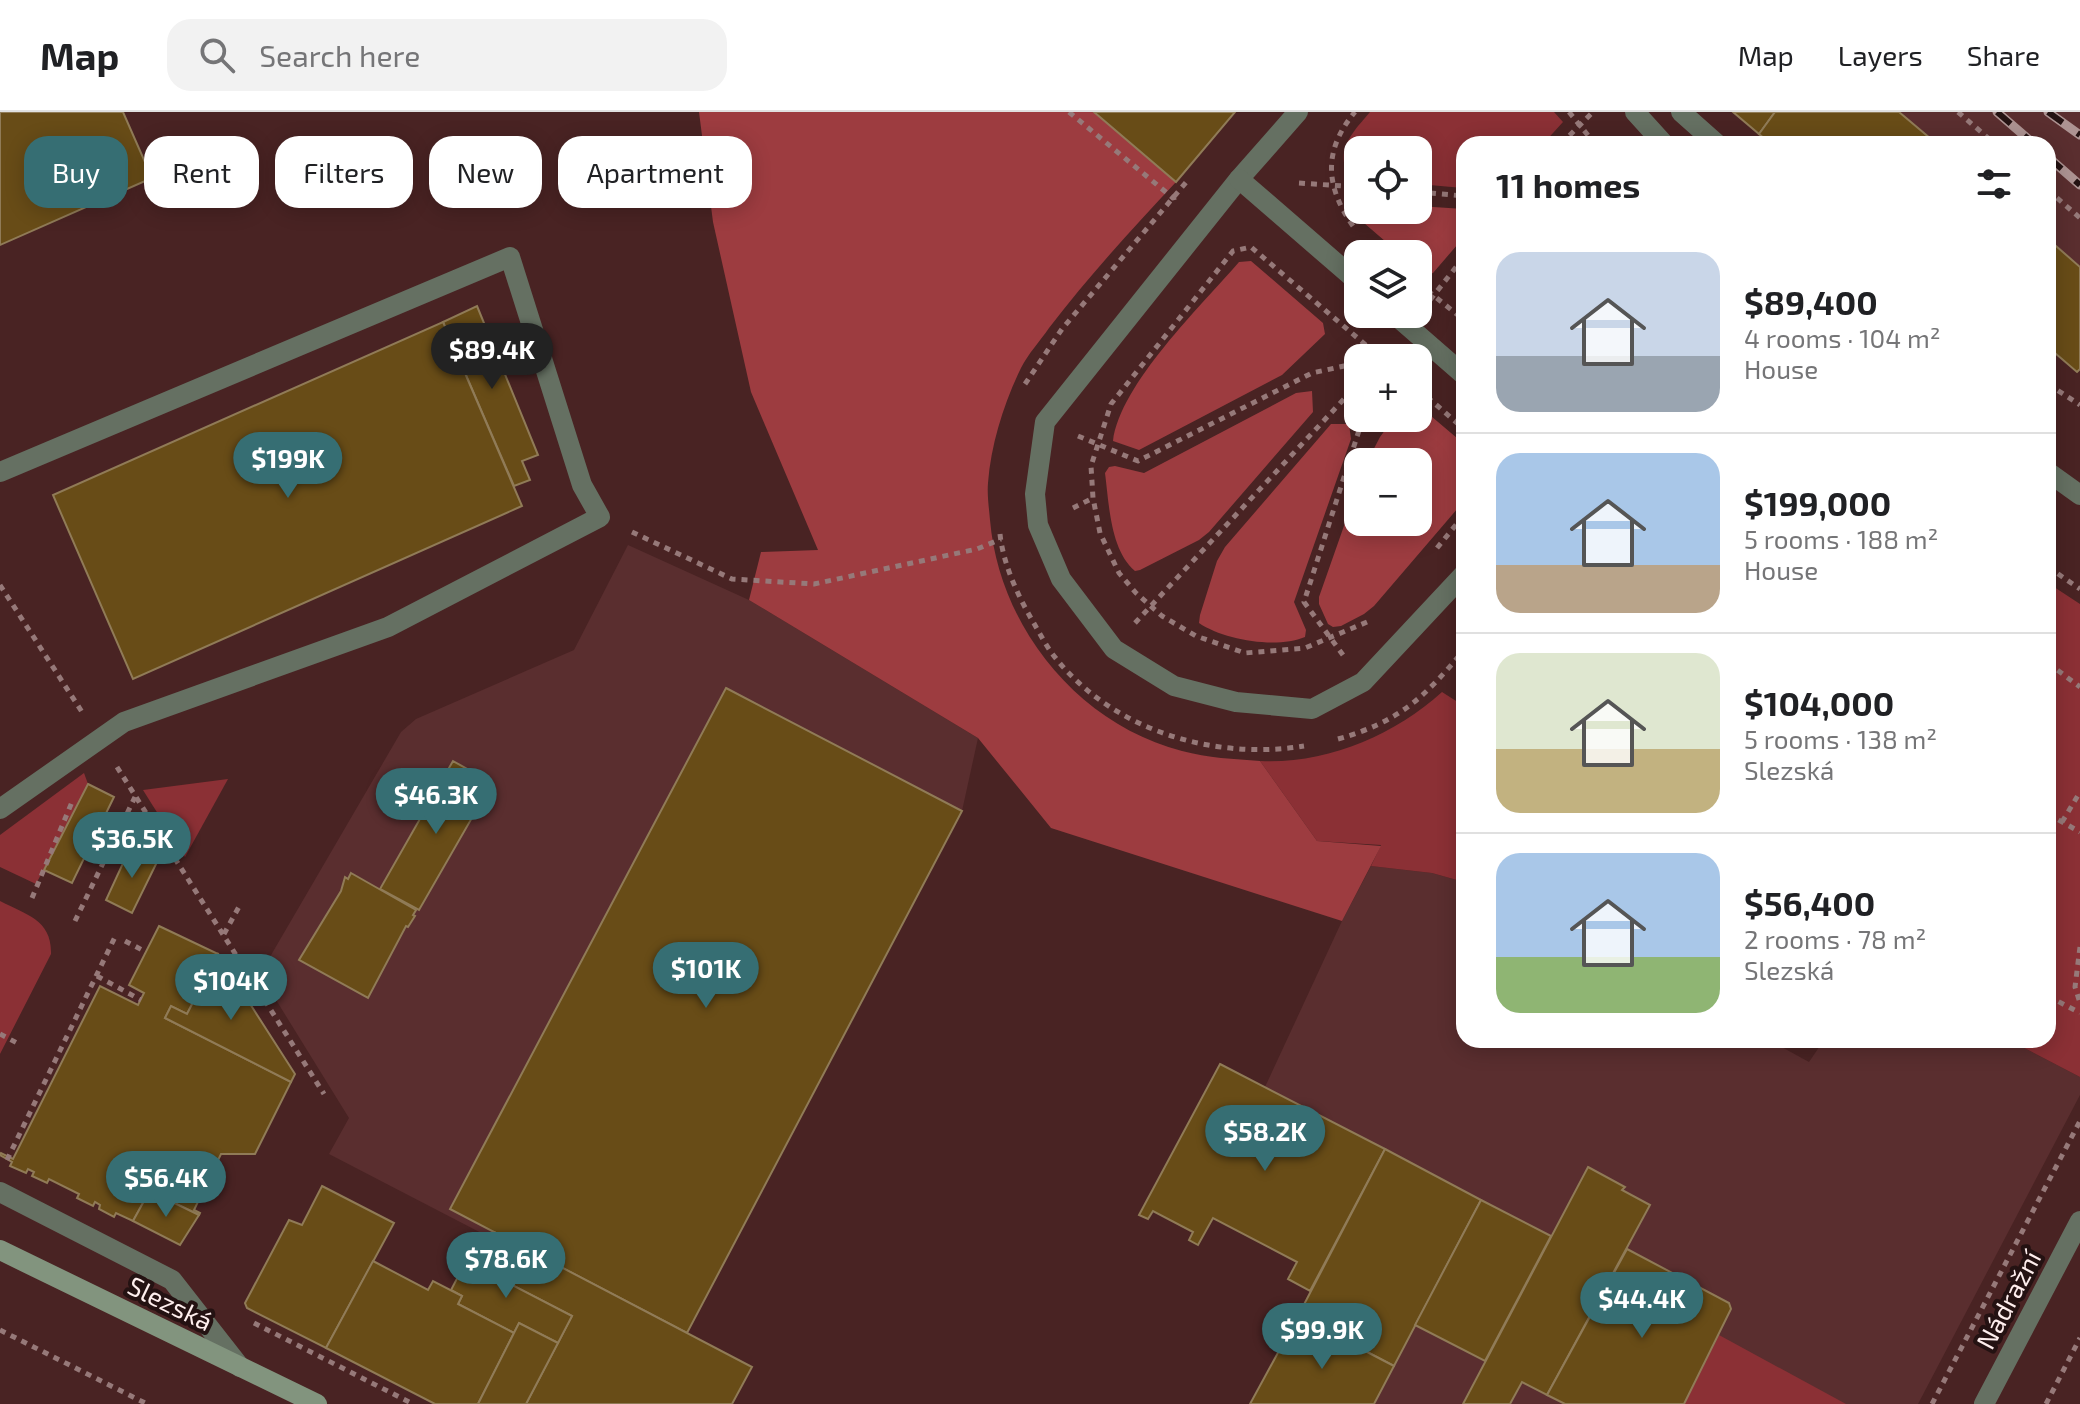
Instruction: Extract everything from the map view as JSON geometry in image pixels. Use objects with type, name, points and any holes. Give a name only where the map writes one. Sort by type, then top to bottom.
[{"type":"street","points":[[1298,112],[1239,179],[1045,422],[1035,494],[1038,525],[1061,579],[1114,649],[1174,686],[1236,702],[1312,709],[1363,682],[1456,583]]},
{"type":"street","points":[[1635,112],[1657,136]]},
{"type":"street","points":[[1681,112],[1708,136]]},
{"type":"street","points":[[1239,179],[1344,270]]},
{"type":"street","points":[[0,472],[510,257],[582,485],[600,517],[388,627],[124,722],[0,809]]},
{"type":"street","points":[[1410,328],[1456,368]]},
{"type":"street","points":[[2056,478],[2080,495]]},
{"type":"street","points":[[1,1182],[172,1280],[240,1367]]},
{"type":"street","name":"Nádražní","points":[[1984,1404],[2080,1221]]},
{"type":"street","name":"Slezská","points":[[0,1250],[317,1404]]},
{"type":"path","points":[[1069,112],[1173,198]]},
{"type":"path","points":[[1355,112],[1340,130],[1332,150],[1333,185],[1342,210],[1357,233]]},
{"type":"path","points":[[1569,112],[1589,136]]},
{"type":"path","points":[[1569,136],[1593,112]]},
{"type":"path","points":[[1958,112],[1986,136]]},
{"type":"path","points":[[1191,176],[1062,329],[1034,368],[1016,402],[1045,422],[1138,461],[1312,373],[1344,366]]},
{"type":"path","points":[[1432,193],[1456,195]]},
{"type":"path","points":[[2056,197],[2080,218]]},
{"type":"path","points":[[1365,344],[1251,247],[1233,251],[1111,404],[1091,466],[1100,533],[1119,573],[1149,605],[1196,636],[1245,653],[1285,651],[1331,639],[1371,620]]},
{"type":"path","points":[[1432,294],[1456,314]]},
{"type":"path","points":[[2056,389],[2080,405]]},
{"type":"path","points":[[1077,680],[1114,649],[1149,605],[1344,399]]},
{"type":"path","points":[[1432,401],[1456,422]]},
{"type":"path","points":[[1359,432],[1304,602],[1391,719]]},
{"type":"path","points":[[600,517],[732,579],[814,584],[977,549]]},
{"type":"path","points":[[1000,525],[1007,564],[1022,604],[1051,652],[1111,709],[1147,727],[1192,743],[1253,752],[1307,746]]},
{"type":"path","points":[[1434,551],[1456,525]]},
{"type":"path","points":[[2056,572],[2080,589]]},
{"type":"path","points":[[0,585],[324,1094]]},
{"type":"path","points":[[1336,740],[1391,719],[1430,691],[1456,660]]},
{"type":"path","points":[[2056,669],[2080,687]]},
{"type":"path","points":[[2062,822],[2080,792]]},
{"type":"path","points":[[75,921],[136,796]]},
{"type":"path","points":[[32,898],[74,797]]},
{"type":"path","points":[[2056,819],[2080,832]]},
{"type":"path","points":[[224,934],[241,903]]},
{"type":"path","points":[[1,1182],[115,937]]},
{"type":"path","points":[[125,941],[146,952]]},
{"type":"path","points":[[2080,947],[2075,987],[2080,1003]]},
{"type":"path","points":[[97,976],[141,1000]]},
{"type":"path","points":[[2056,1000],[2080,1013]]},
{"type":"path","points":[[0,1034],[19,1044]]},
{"type":"path","points":[[1932,1404],[2080,1121]]},
{"type":"path","points":[[0,1330],[147,1404]]},
{"type":"path","points":[[2046,1404],[2080,1338]]},
{"type":"shaded area","points":[[699,112],[1094,112],[1176,182],[1079,290],[1021,368],[999,424],[990,468],[988,502],[997,559],[1009,597],[1027,633],[1050,665],[1077,694],[1109,718],[1144,738],[1182,751],[1260,761],[1317,841],[1381,846],[1342,921],[1051,828],[978,738],[749,600],[761,552],[818,550],[751,392],[713,222],[711,208],[752,208],[752,136],[702,136]]},
{"type":"shaded area","points":[[1370,112],[1554,112],[1563,122],[1550,136],[1456,136],[1456,187],[1432,185],[1432,136],[1351,136]]},
{"type":"shaded area","points":[[1733,112],[2080,112],[2080,369],[2056,352],[2056,136],[1762,136]]},
{"type":"shaded area","points":[[1432,207],[1456,208],[1456,246],[1433,273],[1432,240],[1384,240],[1365,224],[1432,224]]},
{"type":"shaded area","points":[[1251,261],[1323,323],[1325,334],[1282,375],[1139,450],[1113,441],[1130,395],[1164,347],[1239,262]]},
{"type":"shaded area","points":[[1312,391],[1313,412],[1209,532],[1199,540],[1135,571],[1120,551],[1112,525],[1105,473],[1109,467],[1144,473],[1296,393]]},
{"type":"shaded area","points":[[1432,417],[1456,437],[1456,510],[1374,606],[1341,626],[1333,627],[1328,624],[1319,597],[1344,526],[1344,536],[1432,536],[1432,448],[1374,448],[1384,432],[1432,432]]},
{"type":"shaded area","points":[[1331,424],[1344,424],[1344,432],[1350,432],[1351,439],[1348,448],[1344,448],[1344,459],[1294,602],[1306,630],[1305,637],[1280,642],[1250,641],[1222,634],[1199,623],[1217,561],[1225,547]]},
{"type":"shaded area","points":[[628,545],[749,600],[978,738],[962,811],[687,1333],[752,1367],[732,1404],[526,1404],[482,1253],[489,1237],[329,1154],[349,1118],[260,974],[401,732],[416,719],[574,650]]},
{"type":"shaded area","points":[[2056,588],[2080,604],[2080,1077],[2024,1048],[2056,1048]]},
{"type":"shaded area","points":[[1442,692],[1456,701],[1456,880],[1432,873],[1371,866],[1381,845],[1317,841],[1260,761],[1310,758],[1334,752],[1381,734],[1423,708]]},
{"type":"shaded area","points":[[84,773],[88,784],[36,884],[0,867],[0,835]]},
{"type":"shaded area","points":[[228,779],[185,857],[143,790]]},
{"type":"shaded area","points":[[1371,866],[1432,873],[1456,880],[1456,1048],[1784,1048],[1809,1062],[1819,1048],[2024,1048],[2080,1077],[2080,1095],[1918,1404],[1250,1404],[1310,1291],[1288,1279],[1297,1262],[1213,1218],[1265,1087]]},
{"type":"shaded area","points":[[0,901],[42,926],[47,933],[51,954],[0,1054]]},
{"type":"shaded area","points":[[1719,1335],[1846,1404],[1683,1404]]},
{"type":"building","points":[[0,112],[123,112],[144,160],[144,182],[128,189],[128,136],[24,136],[24,208],[84,208],[0,245]]},
{"type":"building","points":[[1094,112],[1235,112],[1176,182]]},
{"type":"building","points":[[1733,112],[1775,112],[1759,134]]},
{"type":"building","points":[[1775,112],[1899,112],[1928,136],[1761,136],[1759,134]]},
{"type":"building","points":[[2056,246],[2080,267],[2080,369],[2077,372],[2056,354]]},
{"type":"building","points":[[477,306],[538,455],[522,461],[530,480],[514,486],[443,322]]},
{"type":"building","points":[[443,322],[522,506],[133,679],[53,495]]},
{"type":"building","points":[[726,688],[962,811],[687,1333],[450,1209]]},
{"type":"building","points":[[453,761],[492,783],[419,910],[380,889]]},
{"type":"building","points":[[88,784],[114,797],[72,883],[44,870]]},
{"type":"building","points":[[130,848],[158,860],[132,913],[106,900]]},
{"type":"building","points":[[351,873],[416,910],[368,998],[299,960],[341,891],[345,877],[348,879]]},
{"type":"building","points":[[159,926],[218,954],[187,1014],[171,1006],[165,1018],[291,1082],[255,1154],[221,1154],[194,1210],[199,1215],[160,1196],[144,1201],[133,1221],[116,1213],[114,1217],[99,1209],[100,1205],[95,1202],[93,1206],[77,1198],[79,1194],[49,1179],[47,1183],[32,1176],[34,1172],[28,1169],[26,1173],[10,1166],[12,1162],[0,1155],[13,1159],[100,986],[138,1005],[144,993],[129,985]]},
{"type":"building","points":[[218,954],[295,1074],[291,1082],[165,1018],[171,1006],[187,1014]]},
{"type":"building","points":[[1220,1064],[1385,1149],[1310,1291],[1288,1279],[1297,1262],[1213,1218],[1198,1245],[1189,1240],[1193,1232],[1153,1211],[1148,1219],[1139,1215]]},
{"type":"building","points":[[1385,1149],[1481,1200],[1394,1366],[1298,1316]]},
{"type":"building","points":[[1588,1167],[1650,1205],[1547,1395],[1522,1382],[1510,1404],[1463,1404]]},
{"type":"building","points":[[322,1186],[394,1223],[326,1348],[247,1308],[245,1303],[289,1220],[302,1225]]},
{"type":"building","points":[[160,1196],[199,1215],[180,1245],[133,1221],[144,1201]]},
{"type":"building","points":[[1481,1200],[1551,1236],[1485,1361],[1415,1325]]},
{"type":"building","points":[[494,1232],[752,1367],[732,1404],[526,1404],[572,1316],[493,1275],[499,1262],[482,1253]]},
{"type":"building","points":[[473,1248],[499,1262],[493,1275],[572,1316],[558,1343],[519,1323],[514,1333],[458,1304],[462,1296],[451,1290]]},
{"type":"building","points":[[1627,1249],[1729,1303],[1731,1309],[1684,1404],[1565,1404],[1547,1395]]},
{"type":"building","points":[[373,1261],[428,1290],[433,1281],[462,1296],[458,1304],[514,1333],[478,1404],[435,1404],[326,1348]]},
{"type":"building","points":[[1298,1316],[1394,1366],[1374,1404],[1250,1404]]},
{"type":"building","points":[[519,1323],[558,1343],[526,1404],[478,1404]]},
{"type":"railway","points":[[1997,112],[2025,136]]},
{"type":"railway","points":[[2048,112],[2080,135]]},
{"type":"railway","points":[[2056,164],[2080,185]]}]
